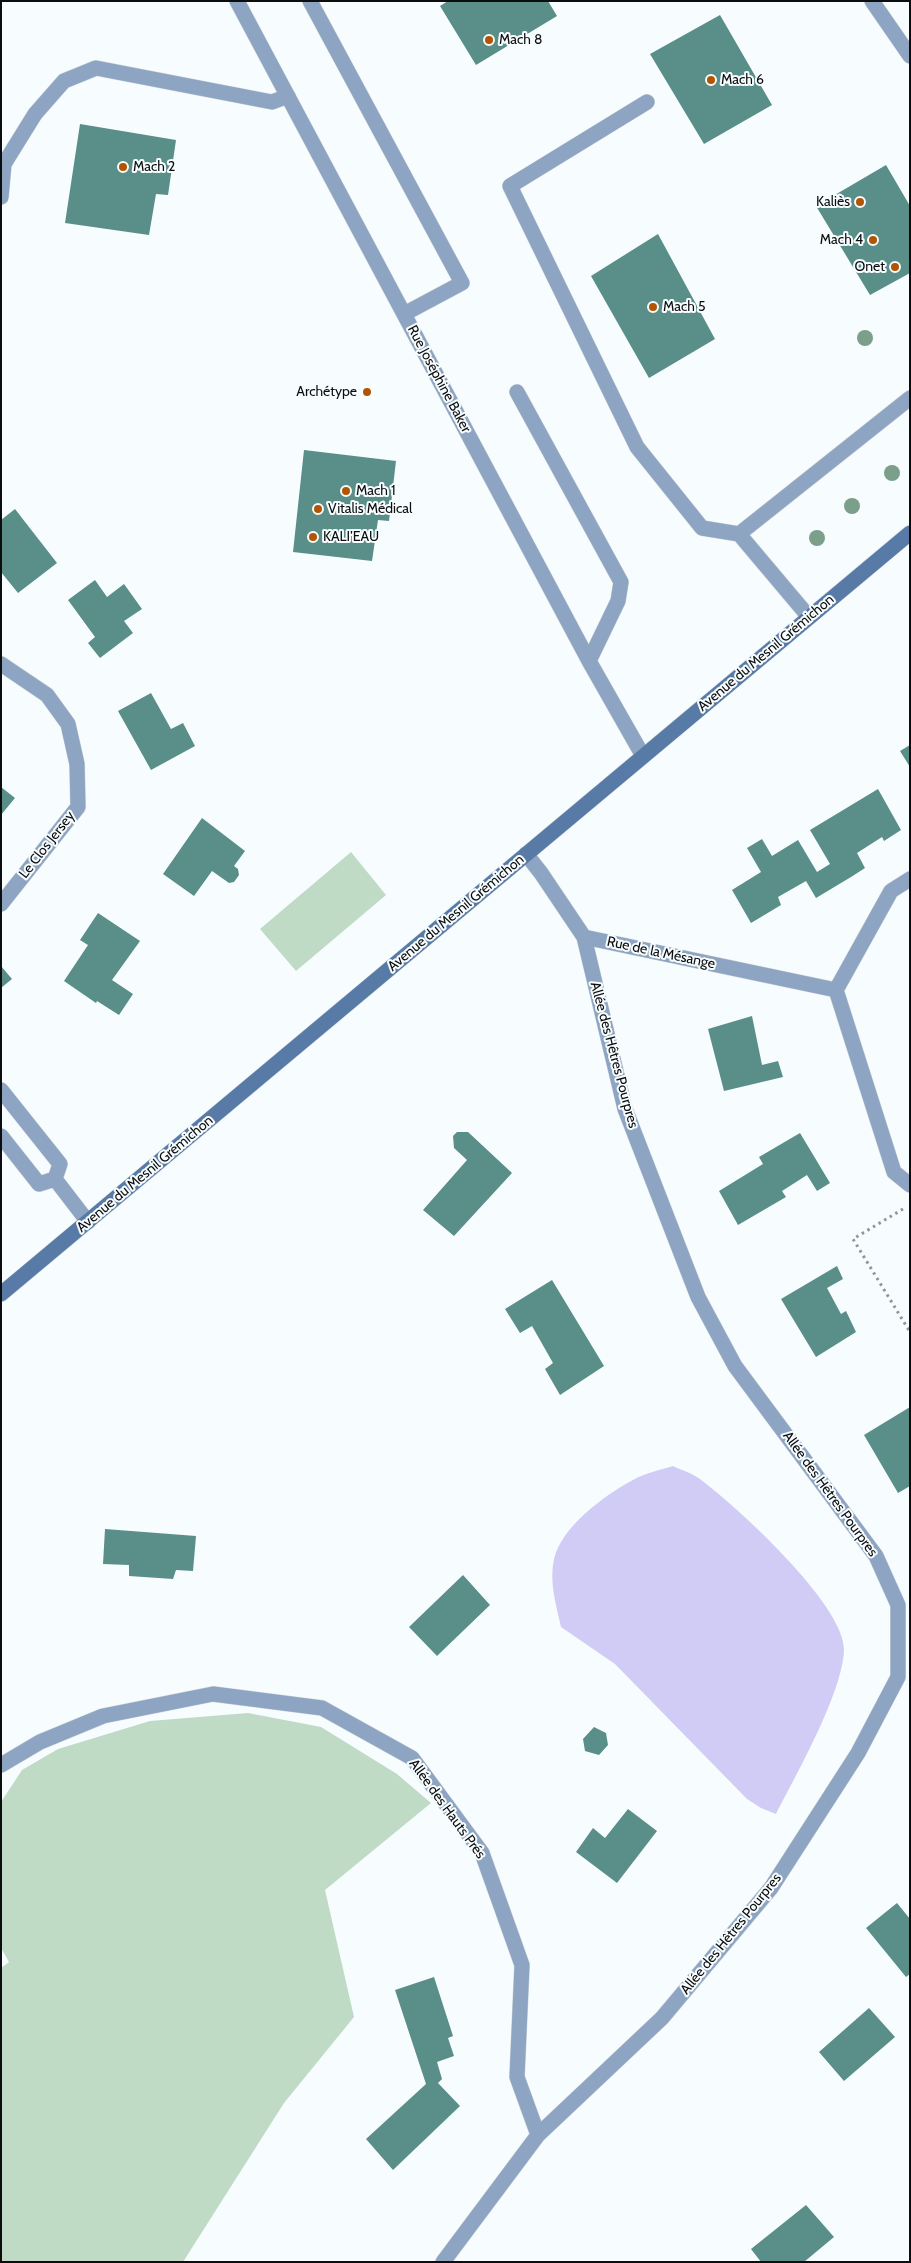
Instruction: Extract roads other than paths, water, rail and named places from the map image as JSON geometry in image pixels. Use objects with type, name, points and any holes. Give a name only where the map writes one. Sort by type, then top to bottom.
[{"type":"street","name":"Rue Joséphine Baker","points":[[237,1],[589,661],[644,756]]},
{"type":"street","points":[[310,1],[462,283],[404,314]]},
{"type":"street","points":[[872,1],[910,56]]},
{"type":"street","points":[[1,197],[4,164],[35,114],[64,81],[96,68],[272,102],[288,96]]},
{"type":"street","points":[[648,102],[510,186],[637,447],[702,528],[739,534],[809,617]]},
{"type":"street","points":[[517,392],[621,582],[618,602],[589,661]]},
{"type":"street","points":[[739,534],[910,398]]},
{"type":"street","name":"Avenue du Mesnil Grémichon","points":[[1,1294],[910,532]]},
{"type":"street","name":"Le Clos Jersey","points":[[1,664],[47,694],[68,724],[77,764],[78,807],[1,904]]},
{"type":"street","points":[[526,854],[542,873],[584,936]]},
{"type":"street","points":[[910,879],[891,891],[836,990],[894,1172],[910,1185]]},
{"type":"street","name":"Rue de la Mésange","points":[[584,936],[836,990]]},
{"type":"street","name":"Allée des Hêtres Pourpres","points":[[443,2262],[538,2135],[662,2018],[771,1888],[858,1754],[898,1677],[898,1605],[876,1556],[735,1366],[698,1297],[625,1109],[584,936]]},
{"type":"street","points":[[1,1090],[60,1164],[54,1179],[39,1184],[1,1136]]},
{"type":"street","points":[[54,1179],[88,1222]]},
{"type":"street","name":"Allée des Hauts Prés","points":[[1,1765],[40,1742],[103,1716],[213,1694],[322,1708],[412,1758],[482,1853],[522,1965],[517,2077],[538,2135]]},
{"type":"place","name":"Mach 8","points":[[489,40]]},
{"type":"place","name":"Mach 6","points":[[711,80]]},
{"type":"place","name":"Mach 2","points":[[123,167]]},
{"type":"place","name":"Kaliès","points":[[860,202]]},
{"type":"place","name":"Mach 4","points":[[873,240]]},
{"type":"place","name":"Onet","points":[[895,267]]},
{"type":"place","name":"Mach 5","points":[[653,307]]},
{"type":"place","name":"Archétype","points":[[367,392]]},
{"type":"place","name":"Mach 1","points":[[346,491]]},
{"type":"place","name":"Vitalis Médical","points":[[318,509]]},
{"type":"place","name":"KALI’EAU","points":[[313,537]]}]
